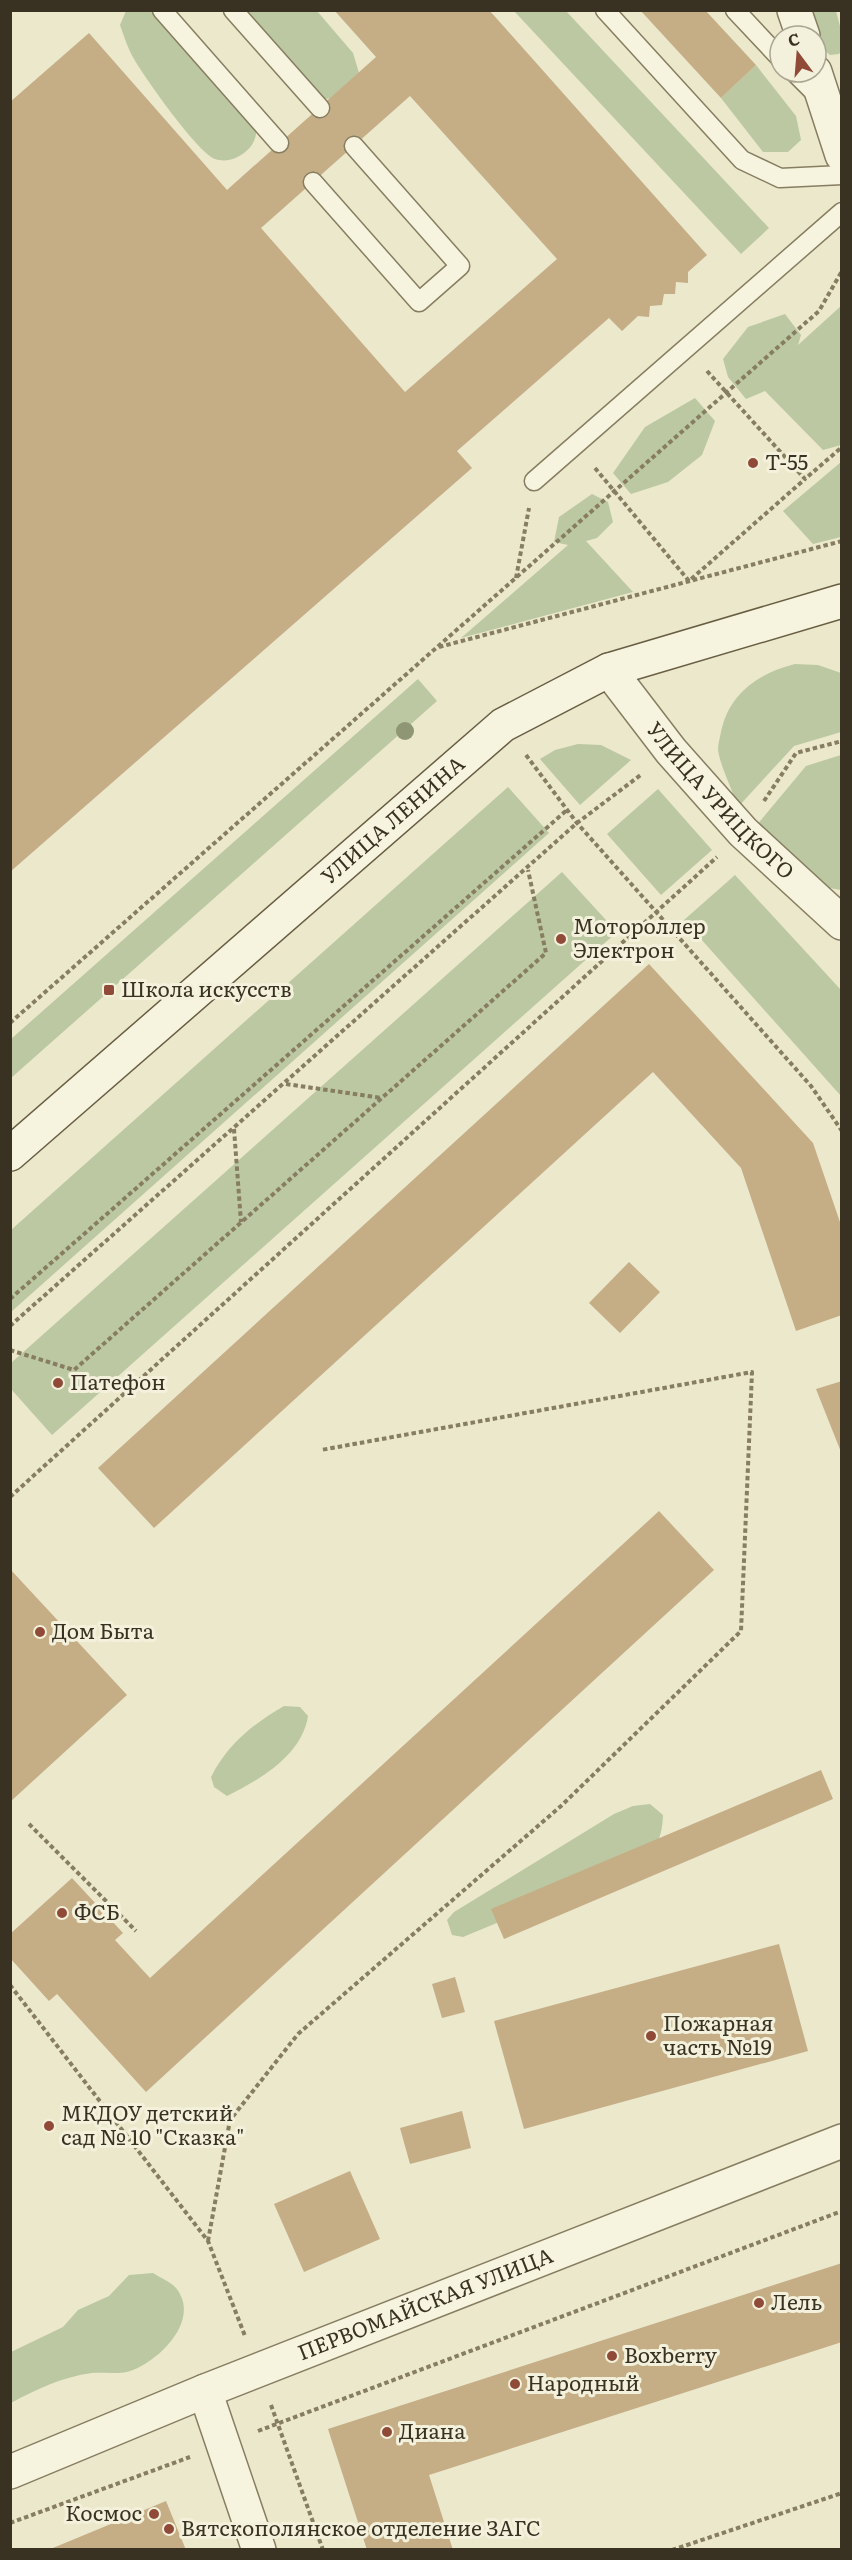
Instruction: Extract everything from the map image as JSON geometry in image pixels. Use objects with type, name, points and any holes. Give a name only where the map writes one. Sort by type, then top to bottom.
[{"type":"street","points":[[819,84],[842,155]]},
{"type":"street","name":"УЛИЦА ЛЕНИНА","points":[[10,1154],[503,725],[609,670],[842,601]]},
{"type":"street","name":"УЛИЦА УРИЦКОГО","points":[[609,670],[671,751],[743,832],[842,923]]},
{"type":"street","name":"ПЕРВОМАЙСКАЯ УЛИЦА","points":[[10,2472],[205,2391],[842,2141]]},
{"type":"street","points":[[205,2391],[259,2550]]},
{"type":"lane","points":[[162,10],[279,143]]},
{"type":"lane","points":[[233,10],[320,108]]},
{"type":"lane","points":[[605,10],[742,160],[780,178],[842,175]]},
{"type":"lane","points":[[735,10],[768,45]]},
{"type":"lane","points":[[806,84],[826,104]]},
{"type":"lane","points":[[313,182],[419,302],[460,266],[354,146]]},
{"type":"lane","points":[[534,481],[842,212]]},
{"type":"path","points":[[10,1023],[819,311],[842,271]]},
{"type":"path","points":[[713,377],[805,479]]},
{"type":"path","points":[[689,581],[842,447]]},
{"type":"path","points":[[601,475],[689,581]]},
{"type":"path","points":[[516,578],[534,481]]},
{"type":"path","points":[[437,648],[842,541]]},
{"type":"path","points":[[10,1497],[743,832],[796,753],[842,741]]},
{"type":"path","points":[[523,751],[577,823],[811,1086],[842,1131]]},
{"type":"path","points":[[10,1326],[528,870],[577,823],[671,751]]},
{"type":"path","points":[[10,1299],[567,810]]},
{"type":"path","points":[[10,1350],[74,1370],[546,953],[528,870]]},
{"type":"path","points":[[285,1084],[382,1098]]},
{"type":"path","points":[[234,1129],[241,1222]]},
{"type":"path","points":[[208,2241],[230,2120],[298,2034],[561,1806],[741,1631],[752,1372],[321,1450]]},
{"type":"path","points":[[29,1824],[136,1931]]},
{"type":"path","points":[[10,1985],[208,2241],[259,2371],[323,2550]]},
{"type":"path","points":[[10,2523],[842,2211]]},
{"type":"path","points":[[672,2550],[842,2493]]},
{"type":"green space","points":[[126,11],[156,11],[256,111],[256,136],[247,151],[232,159],[219,160],[207,154],[197,144],[160,97],[132,55],[120,25]]},
{"type":"green space","points":[[234,11],[317,11],[353,53],[359,73],[340,97],[319,100]]},
{"type":"green space","points":[[514,11],[566,11],[769,228],[741,254]]},
{"type":"green space","points":[[810,11],[836,11],[841,30],[839,54],[828,53],[828,24],[814,24]]},
{"type":"green space","points":[[756,65],[768,80],[768,84],[771,84],[796,116],[801,140],[788,152],[763,152],[721,98]]},
{"type":"green space","points":[[841,306],[841,445],[823,450],[765,391],[746,399],[728,377],[723,359],[748,327],[785,314],[801,335],[798,345]]},
{"type":"green space","points":[[695,398],[715,421],[702,455],[668,482],[631,494],[613,473],[645,427]]},
{"type":"green space","points":[[841,462],[841,537],[813,544],[783,511]]},
{"type":"green space","points":[[592,494],[608,502],[613,522],[597,538],[586,541],[633,592],[461,638],[568,545],[554,542],[559,517]]},
{"type":"green space","points":[[795,664],[818,665],[841,673],[841,732],[794,746],[738,807],[719,757],[719,743],[725,718],[738,696],[758,679]]},
{"type":"green space","points":[[418,679],[437,701],[11,1078],[11,1039]]},
{"type":"green space","points":[[578,744],[601,745],[631,760],[580,805],[540,759],[555,750]]},
{"type":"green space","points":[[841,755],[841,890],[830,888],[756,826],[806,766]]},
{"type":"green space","points":[[508,787],[549,833],[11,1312],[11,1230]]},
{"type":"green space","points":[[658,789],[712,850],[661,895],[607,834]]},
{"type":"green space","points":[[562,872],[617,932],[52,1435],[11,1389],[11,1363]]},
{"type":"green space","points":[[735,875],[841,990],[841,1096],[684,920]]},
{"type":"green space","points":[[284,1706],[300,1707],[308,1716],[298,1743],[289,1754],[266,1774],[227,1796],[214,1787],[211,1777],[233,1745],[262,1720]]},
{"type":"green space","points":[[650,1804],[663,1815],[658,1841],[649,1853],[626,1869],[463,1937],[452,1935],[447,1920],[454,1912],[614,1814],[633,1806]]},
{"type":"green space","points":[[153,2273],[174,2286],[182,2300],[184,2312],[181,2325],[166,2347],[144,2365],[129,2372],[92,2373],[70,2377],[40,2388],[11,2403],[11,2352],[63,2327],[78,2310],[109,2296],[129,2275]]},
{"type":"building","points":[[334,10],[489,10],[707,255],[688,272],[688,283],[676,282],[675,294],[664,294],[662,305],[650,306],[649,317],[638,316],[622,331],[609,318],[457,451],[472,468],[10,872],[10,102],[89,33],[227,190],[376,57]],"holes":[[[410,96],[557,259],[405,392],[261,228]]]},
{"type":"building","points":[[640,10],[705,10],[756,65],[721,98]]},
{"type":"building","points":[[649,964],[813,1143],[842,1228],[842,1315],[796,1331],[741,1168],[653,1072],[154,1528],[98,1468]]},
{"type":"building","points":[[629,1262],[660,1292],[620,1333],[589,1303]]},
{"type":"building","points":[[842,1381],[842,1452],[841,1452],[816,1389]]},
{"type":"building","points":[[659,1511],[714,1570],[146,2092],[57,1994],[49,2001],[10,1958],[10,1934],[72,1878],[123,1933],[115,1940],[150,1978]]},
{"type":"building","name":"Дом Быта","points":[[10,1569],[127,1695],[10,1802]]},
{"type":"building","points":[[821,1770],[833,1799],[504,1939],[491,1909]]},
{"type":"building","name":"Пожарная часть №19","points":[[779,1944],[808,2051],[524,2129],[494,2021]]},
{"type":"building","points":[[455,1977],[465,2012],[442,2018],[432,1984]]},
{"type":"building","points":[[462,2111],[471,2148],[410,2164],[400,2128]]},
{"type":"building","points":[[350,2171],[380,2239],[304,2272],[274,2204]]},
{"type":"building","points":[[842,2263],[842,2342],[429,2475],[453,2550],[367,2550],[328,2429]]},
{"type":"building","name":"Космос","points":[[166,2501],[186,2550],[48,2550],[106,2526]]},
{"type":"place","name":"Т-55","points":[[753,463]]},
{"type":"place","name":"Мотороллер Электрон","points":[[561,939]]},
{"type":"place","name":"Школа искусств","points":[[109,990]]},
{"type":"place","name":"Патефон","points":[[58,1383]]},
{"type":"place","name":"Дом Быта","points":[[40,1632]]},
{"type":"place","name":"ФСБ","points":[[62,1913]]},
{"type":"place","name":"Пожарная часть №19","points":[[651,2036]]},
{"type":"place","name":"МКДОУ детский сад № 10 \"Сказка\"","points":[[49,2126]]},
{"type":"place","name":"Лель","points":[[759,2303]]},
{"type":"place","name":"Boxberry","points":[[612,2356]]},
{"type":"place","name":"Народный","points":[[515,2384]]},
{"type":"place","name":"Диана","points":[[387,2432]]},
{"type":"place","name":"Космос","points":[[154,2514]]},
{"type":"place","name":"Вятскополянское отделение ЗАГС","points":[[169,2529]]}]
